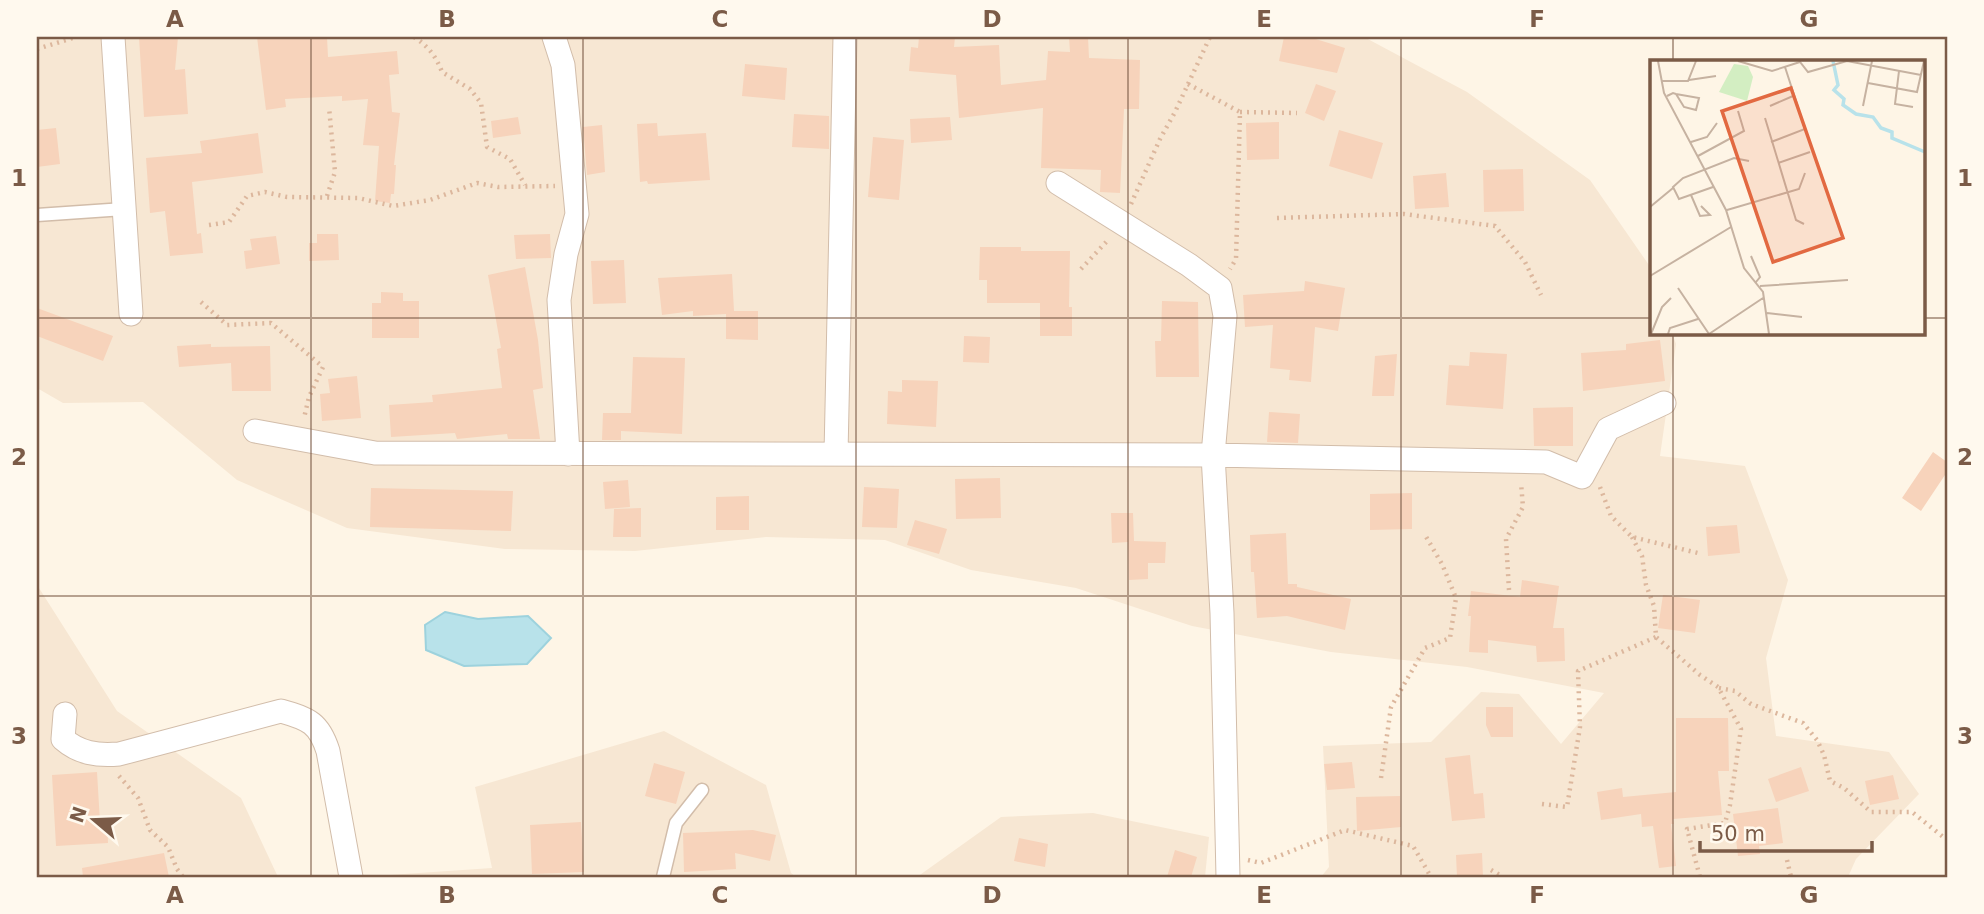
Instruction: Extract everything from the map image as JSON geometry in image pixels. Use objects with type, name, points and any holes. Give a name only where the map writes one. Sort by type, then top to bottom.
[{"type":"street","points":[[113,37],[131,314]]},
{"type":"street","points":[[554,37],[563,65],[577,214],[566,254],[559,300],[568,454]]},
{"type":"street","points":[[835,454],[845,37]]},
{"type":"street","points":[[1058,183],[1189,265],[1220,288],[1225,316],[1213,455],[1222,613],[1228,866]]},
{"type":"street","points":[[255,431],[375,453],[1213,455],[1546,462],[1582,477],[1608,429],[1664,403]]},
{"type":"street","points":[[65,714],[63,739],[73,748],[99,755],[119,754],[282,711],[303,717],[322,732],[328,751],[351,877]]},
{"type":"lane","points":[[37,215],[124,209]]},
{"type":"lane","points":[[663,877],[676,823],[702,790]]},
{"type":"path","points":[[37,49],[76,37]]},
{"type":"path","points":[[414,37],[425,44],[437,58],[442,72],[470,89],[481,103],[487,147],[510,159],[525,185]]},
{"type":"path","points":[[1080,269],[1122,224],[1210,37]]},
{"type":"path","points":[[1188,84],[1240,112],[1297,113]]},
{"type":"path","points":[[327,196],[335,172],[329,107]]},
{"type":"path","points":[[1220,288],[1236,259],[1240,112]]},
{"type":"path","points":[[209,225],[229,222],[247,196],[265,192],[287,197],[358,198],[393,206],[430,200],[477,183],[498,187],[574,187]]},
{"type":"path","points":[[1278,218],[1404,214],[1495,226],[1525,262],[1541,295]]},
{"type":"path","points":[[201,302],[227,324],[271,323],[323,367],[309,397],[299,439]]},
{"type":"path","points":[[1509,590],[1506,539],[1523,507],[1520,462]]},
{"type":"path","points":[[1582,477],[1599,486],[1611,516],[1632,537],[1642,556],[1646,585],[1654,606],[1656,637],[1718,687],[1735,691],[1751,704],[1803,723],[1817,740],[1824,755],[1830,781],[1843,788],[1871,812],[1912,812],[1947,840]]},
{"type":"path","points":[[1381,778],[1391,707],[1424,648],[1450,638],[1456,598],[1442,564],[1425,535]]},
{"type":"path","points":[[1632,537],[1698,553]]},
{"type":"path","points":[[1542,804],[1567,807],[1580,727],[1578,671],[1656,637]]},
{"type":"path","points":[[1700,877],[1687,829],[1725,823],[1741,729],[1718,687]]},
{"type":"path","points":[[99,755],[138,798],[150,830],[168,847],[183,877]]},
{"type":"path","points":[[1228,866],[1261,863],[1345,830],[1413,846],[1431,877]]},
{"type":"path","points":[[1787,860],[1791,877]]},
{"type":"path","points":[[1491,877],[1491,870],[1503,877]]},
{"type":"shaded area","points":[[37,37],[1364,37],[1467,92],[1590,180],[1650,267],[1650,334],[1672,334],[1676,344],[1660,456],[1745,466],[1788,580],[1766,658],[1776,736],[1889,752],[1919,794],[1856,859],[1848,877],[1321,877],[1329,867],[1323,746],[1431,742],[1481,692],[1519,694],[1561,744],[1604,693],[1467,667],[1331,652],[1192,626],[1076,588],[971,570],[885,540],[766,537],[635,551],[505,549],[347,528],[237,480],[143,402],[63,403],[37,388]]},
{"type":"shaded area","points":[[39,588],[117,711],[241,798],[278,877],[37,877]]},
{"type":"shaded area","points":[[664,731],[766,785],[791,873],[796,877],[360,877],[492,868],[475,787]]},
{"type":"shaded area","points":[[1093,813],[1209,837],[1205,877],[917,877],[1001,817]]},
{"type":"water","points":[[445,612],[478,619],[528,616],[551,638],[527,664],[464,666],[426,650],[425,625]]},
{"type":"building","points":[[139,37],[178,37],[175,70],[185,69],[188,114],[144,117]]},
{"type":"building","points":[[257,37],[327,37],[328,57],[397,51],[399,74],[389,75],[392,112],[400,113],[394,165],[394,194],[391,194],[390,203],[375,201],[379,146],[363,145],[368,99],[342,101],[342,96],[285,99],[286,107],[266,110]]},
{"type":"building","points":[[919,37],[955,37],[954,47],[999,45],[1001,85],[1046,80],[1048,51],[1070,52],[1069,37],[1088,37],[1089,58],[1140,60],[1139,109],[1124,109],[1120,193],[1100,192],[1101,170],[1041,168],[1043,108],[959,118],[956,75],[909,71],[911,47],[918,48]]},
{"type":"building","points":[[1284,37],[1309,37],[1345,48],[1337,73],[1279,61]]},
{"type":"building","points":[[745,64],[787,68],[785,100],[742,96]]},
{"type":"building","points":[[1316,84],[1336,91],[1324,121],[1305,113]]},
{"type":"building","points":[[794,114],[829,116],[829,149],[792,147]]},
{"type":"building","points":[[518,117],[521,134],[493,138],[491,121]]},
{"type":"building","points":[[950,117],[952,140],[911,143],[910,119]]},
{"type":"building","points":[[1279,122],[1279,159],[1247,160],[1246,123]]},
{"type":"building","points":[[657,123],[658,136],[706,133],[710,180],[648,184],[647,181],[640,182],[637,124]]},
{"type":"building","points":[[602,125],[605,172],[587,175],[583,127]]},
{"type":"building","points":[[56,128],[60,164],[37,167],[37,130]]},
{"type":"building","points":[[1339,130],[1383,143],[1372,179],[1329,166]]},
{"type":"building","points":[[258,133],[263,173],[192,182],[197,234],[201,233],[203,253],[170,256],[165,211],[150,213],[146,158],[202,153],[200,141]]},
{"type":"building","points":[[873,137],[904,140],[899,200],[868,197]]},
{"type":"building","points":[[1523,169],[1524,211],[1484,212],[1483,170]]},
{"type":"building","points":[[1446,173],[1449,207],[1415,209],[1413,176]]},
{"type":"building","points":[[317,234],[338,234],[339,260],[309,261],[309,243],[317,243]]},
{"type":"building","points":[[550,234],[551,258],[516,259],[514,235]]},
{"type":"building","points":[[276,236],[280,264],[246,269],[244,251],[252,250],[250,239]]},
{"type":"building","points":[[980,247],[1021,247],[1021,251],[1070,251],[1069,307],[1072,307],[1072,336],[1040,336],[1040,303],[987,303],[987,280],[979,280]]},
{"type":"building","points":[[624,260],[626,303],[593,304],[591,261]]},
{"type":"building","points":[[525,267],[538,340],[543,388],[533,390],[540,439],[508,439],[507,434],[457,439],[455,433],[391,437],[389,405],[433,402],[432,395],[502,388],[497,349],[501,348],[488,275]]},
{"type":"building","points":[[732,274],[734,311],[758,311],[758,340],[726,339],[726,314],[693,316],[693,311],[662,315],[658,278]]},
{"type":"building","points":[[1305,281],[1345,288],[1338,331],[1315,327],[1311,382],[1289,380],[1290,370],[1270,368],[1273,325],[1245,327],[1243,295],[1304,291]]},
{"type":"building","points":[[381,292],[403,293],[403,301],[419,301],[419,338],[372,338],[372,303],[381,303]]},
{"type":"building","points":[[1162,301],[1198,302],[1199,377],[1156,377],[1155,341],[1161,341]]},
{"type":"building","points":[[37,308],[113,336],[103,361],[37,336]]},
{"type":"building","points":[[964,336],[990,337],[989,363],[963,362]]},
{"type":"building","points":[[1660,340],[1665,381],[1583,391],[1581,353],[1626,350],[1626,344]]},
{"type":"building","points":[[211,344],[211,347],[270,346],[271,391],[232,391],[231,363],[179,367],[177,346]]},
{"type":"building","points":[[1470,352],[1507,354],[1503,409],[1446,405],[1449,365],[1469,366]]},
{"type":"building","points":[[1397,354],[1394,396],[1372,396],[1375,356]]},
{"type":"building","points":[[633,357],[685,358],[682,434],[621,431],[621,440],[602,440],[603,413],[631,413]]},
{"type":"building","points":[[357,376],[361,418],[322,421],[320,394],[330,393],[328,379]]},
{"type":"building","points":[[902,380],[938,381],[936,427],[887,424],[888,391],[902,392]]},
{"type":"building","points":[[1573,407],[1573,446],[1534,446],[1533,408]]},
{"type":"building","points":[[1269,412],[1300,414],[1298,443],[1267,442]]},
{"type":"building","points":[[1933,452],[1947,462],[1947,472],[1921,511],[1902,498]]},
{"type":"building","points":[[1000,478],[1001,518],[956,519],[955,479]]},
{"type":"building","points":[[628,480],[630,507],[605,509],[603,482]]},
{"type":"building","points":[[864,487],[899,489],[897,528],[862,527]]},
{"type":"building","points":[[371,488],[513,491],[511,531],[370,527]]},
{"type":"building","points":[[1412,493],[1412,529],[1370,530],[1370,494]]},
{"type":"building","points":[[749,496],[749,530],[716,530],[716,497]]},
{"type":"building","points":[[641,508],[641,537],[613,537],[614,509]]},
{"type":"building","points":[[1111,513],[1133,513],[1134,541],[1166,542],[1165,563],[1148,563],[1148,579],[1129,580],[1128,542],[1112,543]]},
{"type":"building","points":[[915,520],[947,529],[939,554],[907,545]]},
{"type":"building","points":[[1737,525],[1740,553],[1708,556],[1706,527]]},
{"type":"building","points":[[1286,533],[1288,584],[1351,599],[1345,630],[1287,616],[1257,618],[1254,572],[1251,572],[1250,535]]},
{"type":"building","points":[[1522,580],[1559,586],[1553,628],[1564,628],[1565,661],[1537,662],[1536,646],[1488,640],[1488,653],[1469,652],[1471,616],[1468,616],[1471,591],[1520,597]]},
{"type":"building","points":[[1663,595],[1700,600],[1695,633],[1658,628]]},
{"type":"building","points":[[1486,707],[1513,707],[1513,737],[1491,737],[1486,725]]},
{"type":"building","points":[[1676,718],[1728,718],[1729,771],[1718,771],[1722,815],[1673,819],[1674,824],[1671,824],[1676,866],[1659,868],[1653,826],[1642,827],[1641,814],[1601,820],[1597,792],[1622,788],[1623,797],[1676,792]]},
{"type":"building","points":[[1470,755],[1474,794],[1483,793],[1485,818],[1452,821],[1445,758]]},
{"type":"building","points":[[1352,762],[1355,788],[1327,790],[1324,764]]},
{"type":"building","points":[[654,763],[685,772],[676,804],[645,796]]},
{"type":"building","points":[[1801,767],[1809,791],[1776,802],[1768,779]]},
{"type":"building","points":[[97,772],[100,822],[107,822],[108,843],[56,846],[52,775]]},
{"type":"building","points":[[1893,775],[1899,799],[1870,805],[1865,781]]},
{"type":"building","points":[[1400,796],[1401,827],[1357,831],[1356,797]]},
{"type":"building","points":[[1778,808],[1783,843],[1759,846],[1760,854],[1738,856],[1733,814]]},
{"type":"building","points":[[581,822],[584,872],[532,874],[530,825]]},
{"type":"building","points":[[753,830],[776,835],[770,861],[735,853],[736,869],[684,872],[683,833]]},
{"type":"building","points":[[1019,838],[1048,844],[1045,867],[1014,861]]},
{"type":"building","points":[[1175,850],[1197,857],[1191,877],[1167,877]]},
{"type":"building","points":[[164,853],[169,877],[83,877],[82,868]]},
{"type":"building","points":[[1482,853],[1483,877],[1457,877],[1456,855]]}]
